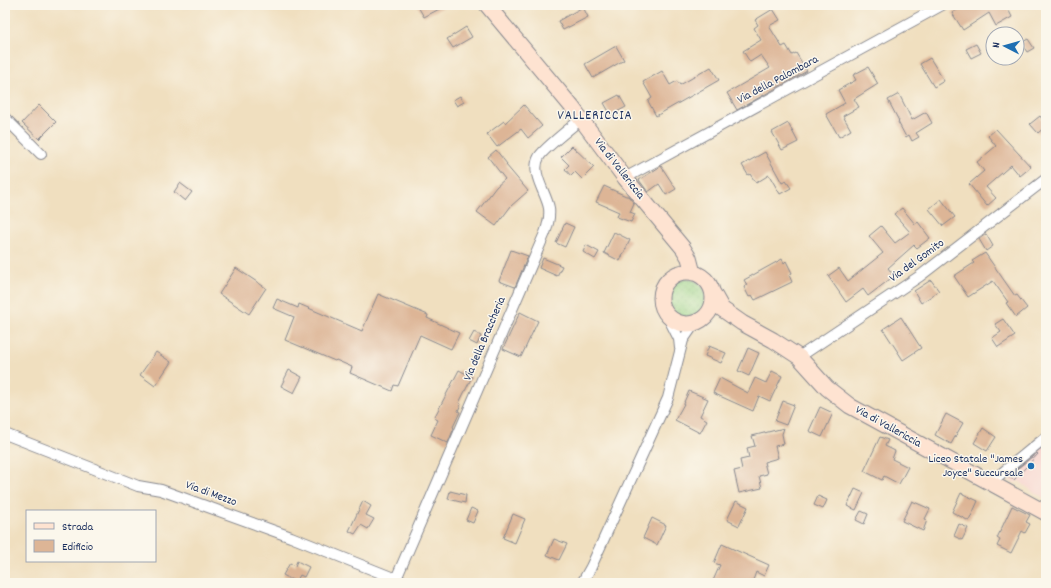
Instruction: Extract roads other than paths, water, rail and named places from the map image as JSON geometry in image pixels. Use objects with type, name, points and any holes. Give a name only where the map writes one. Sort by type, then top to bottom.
[{"type":"street","name":"Via di Vallericcia","points":[[487,5],[625,178],[676,239],[688,256],[693,273],[706,280],[722,309],[742,323],[773,340],[799,357],[828,388],[850,406],[1046,513]]},
{"type":"street","name":"Via della Palombara","points":[[625,178],[942,5]]},
{"type":"street","points":[[5,118],[41,154]]},
{"type":"street","name":"Via della Braccheria","points":[[396,579],[545,232],[549,218],[549,209],[537,175],[537,160],[542,153],[580,120]]},
{"type":"street","name":"Via del Gomito","points":[[799,357],[920,276],[1046,179]]},
{"type":"street","name":"Via di Vallericcia","points":[[676,239],[681,257],[676,275],[665,286],[662,296],[663,306],[668,315],[682,324],[691,324],[699,321],[716,319],[742,323]]},
{"type":"street","points":[[676,275],[681,273],[693,273]]},
{"type":"street","points":[[582,583],[591,567],[668,398],[680,350],[687,333],[710,310],[713,302],[713,293]]},
{"type":"street","points":[[668,315],[679,339],[680,350]]},
{"type":"street","name":"Via di Mezzo","points":[[5,434],[138,486],[161,490],[291,537],[406,583]]},
{"type":"street","points":[[991,482],[1046,437]]},
{"type":"place","name":"Liceo Statale \"James Joyce\" Succursale","points":[[1031,466]]},
{"type":"district","name":"VALLERICCIA","points":[[595,116]]}]
